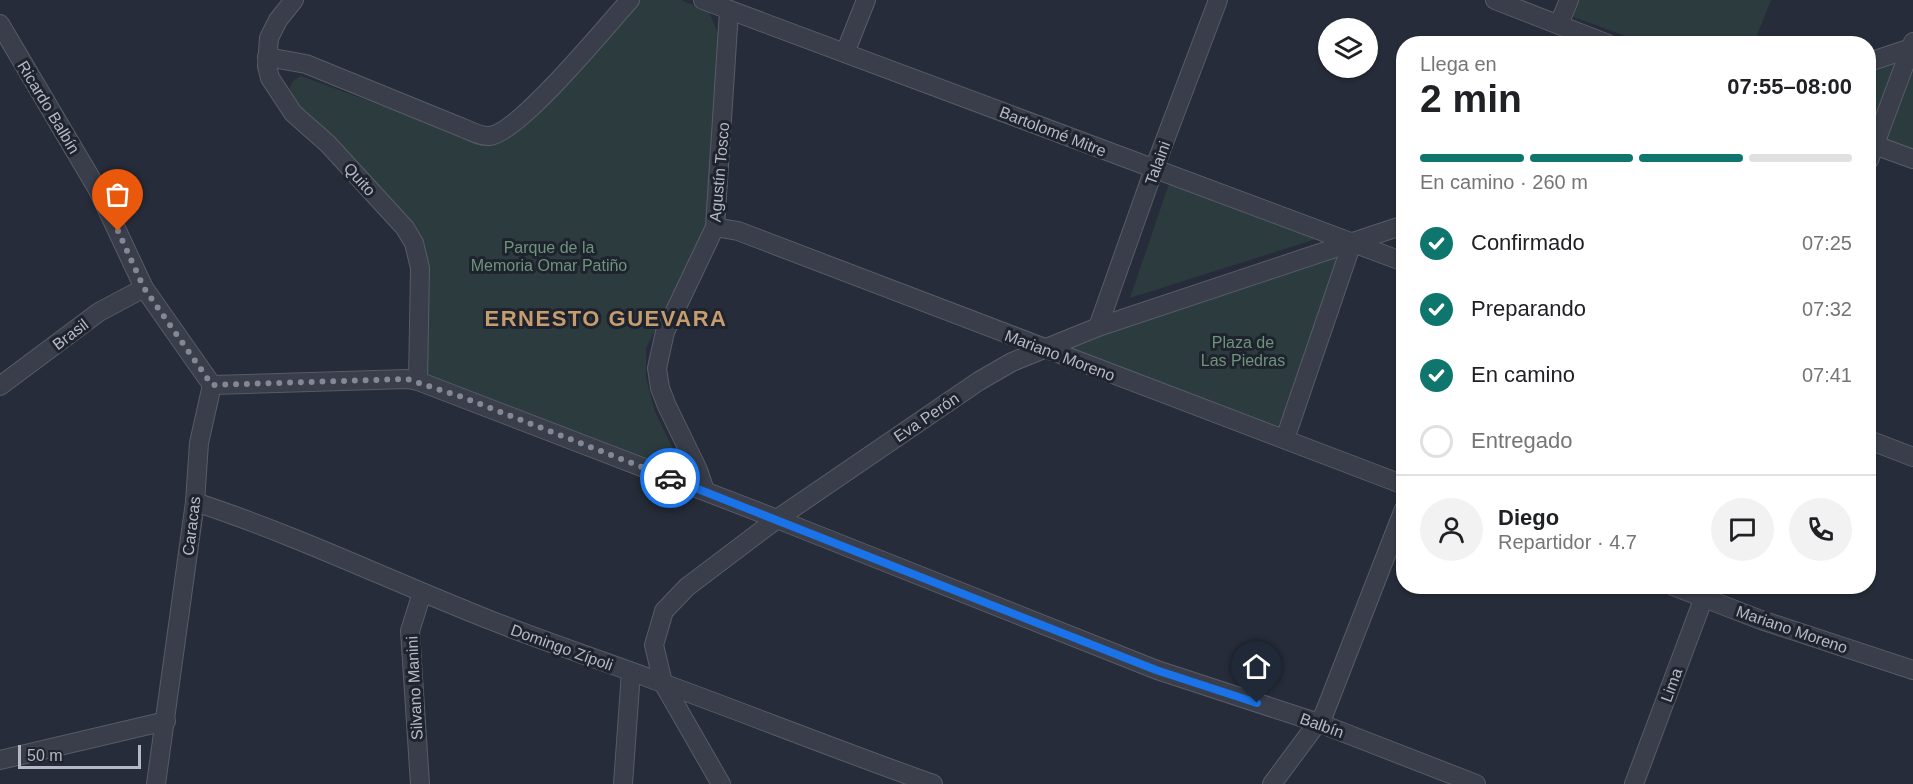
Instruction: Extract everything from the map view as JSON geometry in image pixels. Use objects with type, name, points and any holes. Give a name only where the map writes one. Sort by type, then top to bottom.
[{"type":"street","name":"Quito","points":[[294,0],[278,20],[269,38],[267,57],[270,78],[292,114],[328,144],[405,228],[414,243],[420,268],[418,381]]},
{"type":"street","points":[[267,57],[306,64],[463,128],[490,136],[499,133],[528,111],[630,0]]},
{"type":"street","name":"Bartolomé Mitre","points":[[703,0],[1396,259]]},
{"type":"street","points":[[845,53],[866,0]]},
{"type":"street","name":"Talaini","points":[[1098,327],[1154,169],[1218,0]]},
{"type":"street","points":[[1495,0],[1588,36]]},
{"type":"street","points":[[1559,24],[1569,0]]},
{"type":"street","name":"Agustín Tosco","points":[[705,491],[698,470],[667,406],[657,368],[665,332],[715,227],[729,11]]},
{"type":"street","name":"Ricardo Balbín","points":[[0,24],[98,190],[144,288]]},
{"type":"street","points":[[1876,60],[1911,52]]},
{"type":"street","points":[[1876,137],[1911,52]]},
{"type":"street","points":[[1876,150],[1913,159]]},
{"type":"street","name":"Mariano Moreno","points":[[715,227],[738,231],[1396,482]]},
{"type":"street","name":"Eva Perón","points":[[721,784],[663,683],[654,645],[664,611],[687,587],[777,519],[979,381],[1042,348],[1098,327],[1396,228]]},
{"type":"street","points":[[1285,439],[1352,243]]},
{"type":"street","points":[[144,288],[212,385]]},
{"type":"street","name":"Brasil","points":[[0,386],[99,312],[144,288]]},
{"type":"street","name":"Balbín","points":[[212,385],[407,379],[418,381],[777,519],[1156,670],[1319,723],[1476,784]]},
{"type":"street","name":"Caracas","points":[[156,784],[195,502],[199,443],[212,385]]},
{"type":"street","points":[[1876,443],[1913,457]]},
{"type":"street","name":"Domingo Zípoli","points":[[195,502],[326,550],[422,593],[566,651],[663,683],[826,747],[933,784]]},
{"type":"street","points":[[1272,784],[1319,723],[1396,529]]},
{"type":"street","name":"Silvano Manini","points":[[420,784],[410,631],[422,593]]},
{"type":"street","name":"Lima","points":[[1634,784],[1704,594]]},
{"type":"street","name":"Mariano Moreno","points":[[1710,594],[1913,670]]},
{"type":"street","points":[[623,784],[631,672]]},
{"type":"street","points":[[0,760],[166,721]]},
{"type":"green space","name":"Parque de la Memoria Omar Patiño","points":[[641,0],[681,0],[709,12],[719,36],[708,209],[704,234],[646,348],[646,378],[655,412],[684,471],[682,473],[429,377],[424,341],[422,267],[418,231],[289,98],[291,85],[301,76],[483,143],[517,125]]},
{"type":"green space","points":[[1576,0],[1771,0],[1757,36],[1626,36],[1571,16]]},
{"type":"green space","points":[[1913,42],[1913,159],[1876,146],[1876,59]]},
{"type":"green space","points":[[1170,181],[1319,238],[1130,298]]},
{"type":"green space","name":"Plaza de Las Piedras","points":[[1352,243],[1285,439],[1042,348]]},
{"type":"way so far","points":[[118,231],[144,288],[212,385],[407,379],[418,381],[670,478]]},
{"type":"district","name":"ERNESTO GUEVARA","points":[[606,318]]},
{"type":"route","points":[[670,478],[1156,670],[1257,703]]}]
